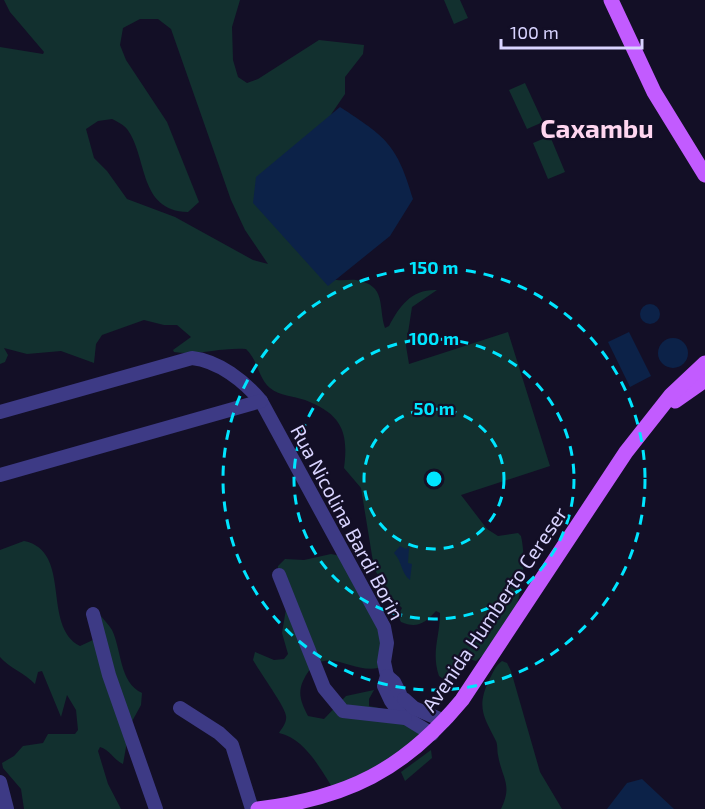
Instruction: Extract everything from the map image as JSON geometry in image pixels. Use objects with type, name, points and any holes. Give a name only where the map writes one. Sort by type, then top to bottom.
[{"type":"main road","points":[[611,0],[654,92],[705,175]]},
{"type":"main road","name":"Avenida Humberto Cereser","points":[[258,809],[309,801],[352,788],[398,762],[432,734],[505,637],[626,452],[671,395],[705,363]]},
{"type":"main road","name":"Avenida Humberto Cereser","points":[[662,409],[705,380]]},
{"type":"street","name":"Rua Nicolina Bardi Borin","points":[[0,412],[184,359],[209,361],[236,377],[261,401],[384,627],[387,643],[384,662],[387,676],[384,686],[391,701],[405,718],[432,734]]},
{"type":"street","points":[[0,475],[261,401]]},
{"type":"street","points":[[279,574],[324,688],[333,702],[343,711],[405,718]]},
{"type":"street","points":[[93,614],[110,675],[156,809]]},
{"type":"street","points":[[387,676],[414,708],[444,721]]},
{"type":"street","points":[[180,708],[219,733],[232,745],[252,809]]},
{"type":"street","points":[[0,782],[7,809]]},
{"type":"green space","points":[[4,0],[240,0],[232,27],[233,60],[238,77],[247,83],[258,79],[319,40],[364,45],[363,54],[345,77],[345,94],[332,113],[323,133],[333,279],[356,280],[373,287],[380,298],[385,328],[389,326],[402,305],[414,295],[428,290],[437,290],[412,307],[406,346],[409,364],[508,332],[550,466],[461,495],[487,529],[498,536],[518,533],[521,536],[523,575],[513,616],[500,639],[476,661],[461,657],[449,683],[439,676],[437,667],[436,652],[440,613],[436,611],[424,622],[416,625],[401,622],[398,616],[402,608],[388,594],[374,568],[361,488],[344,468],[345,444],[340,425],[327,411],[317,405],[278,393],[270,388],[246,349],[174,352],[173,350],[191,337],[177,325],[164,325],[144,320],[102,335],[96,344],[94,363],[61,351],[27,354],[4,348],[8,355],[5,362],[0,364],[0,47],[43,54],[44,52],[10,12]],"holes":[[[140,19],[158,19],[171,29],[231,200],[245,230],[268,264],[253,260],[175,217],[127,199],[107,171],[94,158],[86,129],[98,121],[112,119],[127,129],[134,141],[152,193],[160,203],[172,209],[188,212],[199,202],[167,122],[126,60],[120,45],[123,28]]]},
{"type":"green space","points":[[444,0],[460,0],[468,18],[454,24]]},
{"type":"green space","points":[[525,83],[543,122],[527,129],[509,90]]},
{"type":"green space","points":[[550,136],[565,172],[548,179],[533,143]]},
{"type":"green space","points":[[24,541],[39,548],[48,559],[53,573],[62,623],[68,636],[80,646],[93,640],[100,615],[112,630],[125,674],[135,688],[142,693],[141,705],[130,725],[123,764],[103,748],[100,747],[98,751],[108,784],[121,809],[24,809],[21,789],[3,768],[2,763],[14,756],[23,746],[43,743],[48,734],[75,734],[78,730],[76,710],[67,695],[61,717],[42,671],[38,672],[35,684],[0,657],[0,550]]},
{"type":"green space","points":[[331,554],[341,556],[383,627],[378,668],[368,669],[328,660],[319,663],[311,669],[300,690],[308,716],[324,719],[346,696],[374,690],[369,699],[369,706],[389,710],[420,733],[418,739],[338,796],[306,750],[289,736],[279,733],[286,721],[285,712],[253,660],[255,652],[274,660],[284,659],[288,654],[282,633],[286,609],[277,578],[278,566],[285,559],[304,560]]},
{"type":"green space","points":[[502,661],[507,663],[511,671],[540,772],[562,809],[501,809],[506,793],[506,782],[497,743],[485,719],[482,705],[489,680]]},
{"type":"green space","points":[[431,750],[432,758],[405,781],[401,772]]},
{"type":"water","points":[[340,107],[369,126],[388,144],[401,166],[413,199],[390,236],[328,286],[253,203],[256,177]]},
{"type":"water","points":[[646,304],[654,304],[660,310],[660,318],[654,324],[646,324],[640,318],[640,310]]},
{"type":"water","points":[[629,332],[651,376],[630,387],[608,342]]},
{"type":"water","points":[[673,338],[684,342],[688,353],[684,364],[673,368],[662,364],[658,353],[662,342]]},
{"type":"water","points":[[400,546],[406,549],[409,547],[408,563],[412,564],[410,580],[394,553]]},
{"type":"water","points":[[642,779],[674,809],[607,809],[627,783]]},
{"type":"district","name":"Caxambu","points":[[597,127]]}]
